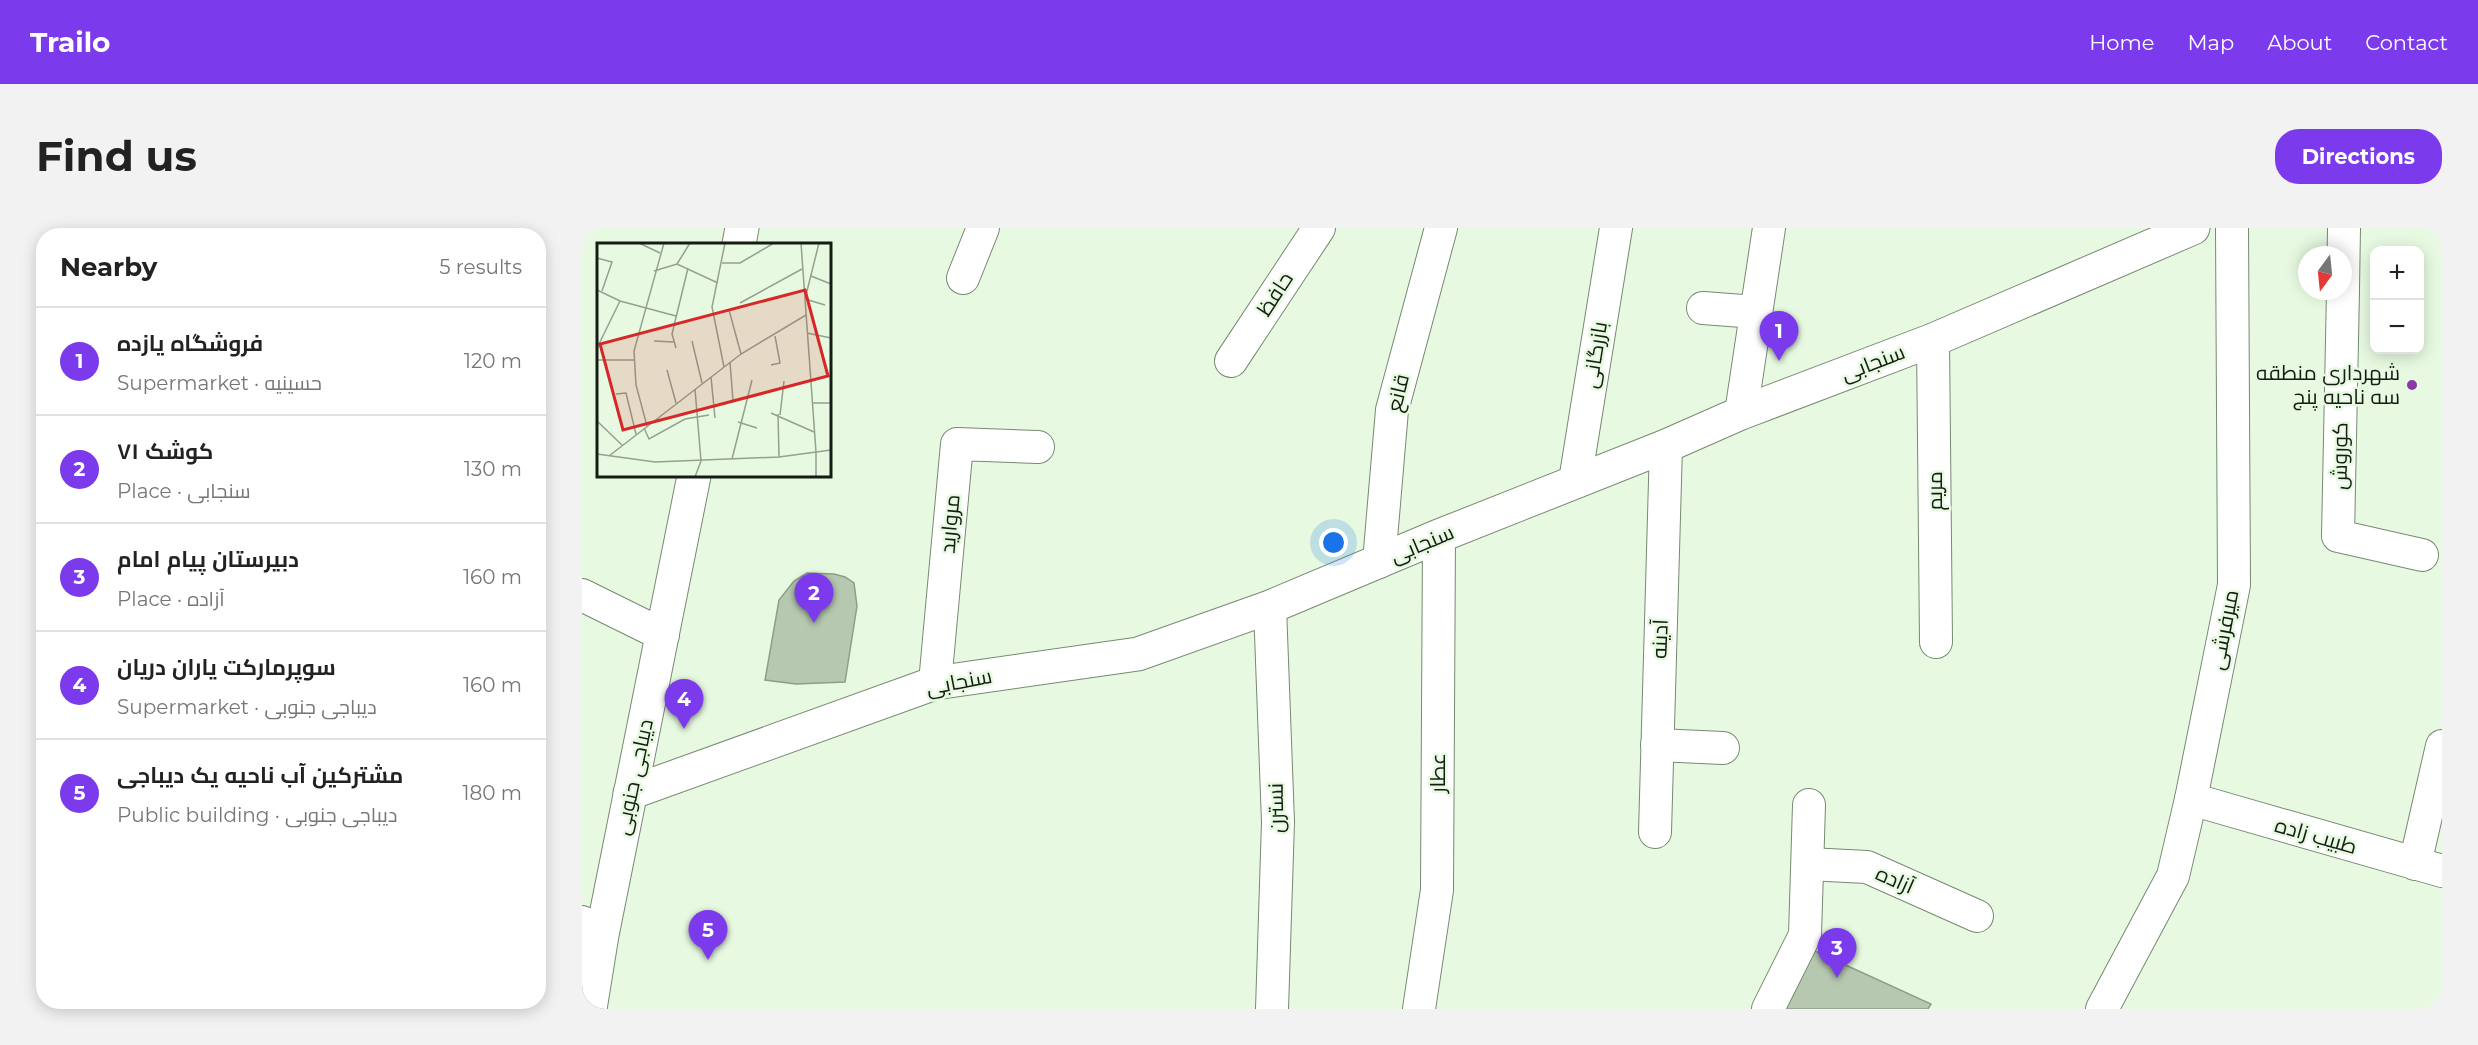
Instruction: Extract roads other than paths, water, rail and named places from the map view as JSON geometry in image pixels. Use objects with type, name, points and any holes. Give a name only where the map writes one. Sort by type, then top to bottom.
[{"type":"street","points":[[739,243],[742,228]]},
{"type":"street","points":[[963,278],[983,228]]},
{"type":"street","name":"حافظ","points":[[1232,361],[1319,228]]},
{"type":"street","name":"قانع","points":[[1379,562],[1392,410],[1441,228]]},
{"type":"street","name":"بازرگانی","points":[[1575,481],[1616,228]]},
{"type":"street","points":[[1741,413],[1769,228]]},
{"type":"street","name":"سنجابی","points":[[630,793],[935,683],[1138,654],[1270,607],[1439,536],[1666,446],[1741,413],[1934,340],[2193,228]]},
{"type":"street","name":"میرفرشی","points":[[2102,1009],[2173,876],[2191,799],[2234,585],[2232,228]]},
{"type":"street","name":"کوروش","points":[[2344,228],[2344,246]]},
{"type":"street","name":"کوروش","points":[[2343,300],[2338,536],[2422,555]]},
{"type":"street","points":[[1703,308],[1756,312]]},
{"type":"street","name":"مریم","points":[[1934,340],[1936,642]]},
{"type":"street","name":"مروارید","points":[[935,683],[957,444],[1038,447]]},
{"type":"street","name":"آدینه","points":[[1655,832],[1666,446]]},
{"type":"street","name":"دیباجی جنوبی","points":[[590,1009],[592,928],[630,793],[694,477]]},
{"type":"street","name":"عطار","points":[[1419,1009],[1437,890],[1439,536]]},
{"type":"street","points":[[582,595],[663,635]]},
{"type":"street","name":"نسترن","points":[[1270,607],[1278,822],[1272,1009]]},
{"type":"street","points":[[1657,745],[1723,748]]},
{"type":"street","points":[[2428,867],[2442,746]]},
{"type":"street","name":"طبیب زاده","points":[[2191,799],[2428,867]]},
{"type":"street","points":[[1768,1009],[1805,934],[1809,805]]},
{"type":"street","name":"آزاده","points":[[1808,864],[1867,867],[1977,916]]},
{"type":"street","points":[[582,969],[592,928]]},
{"type":"place","name":"فروشگاه یازده","points":[[1779,361]]},
{"type":"place","name":"شهرداری منطقه سه ناحیه پنج","points":[[2412,385]]},
{"type":"place","name":"کوشک ۷۱","points":[[814,623]]},
{"type":"place","name":"سوپرمارکت یاران دریان","points":[[684,729]]},
{"type":"place","name":"مشترکین آب ناحیه یک دیباجی","points":[[708,960]]},
{"type":"place","name":"دبیرستان پیام امام","points":[[1837,978]]}]
